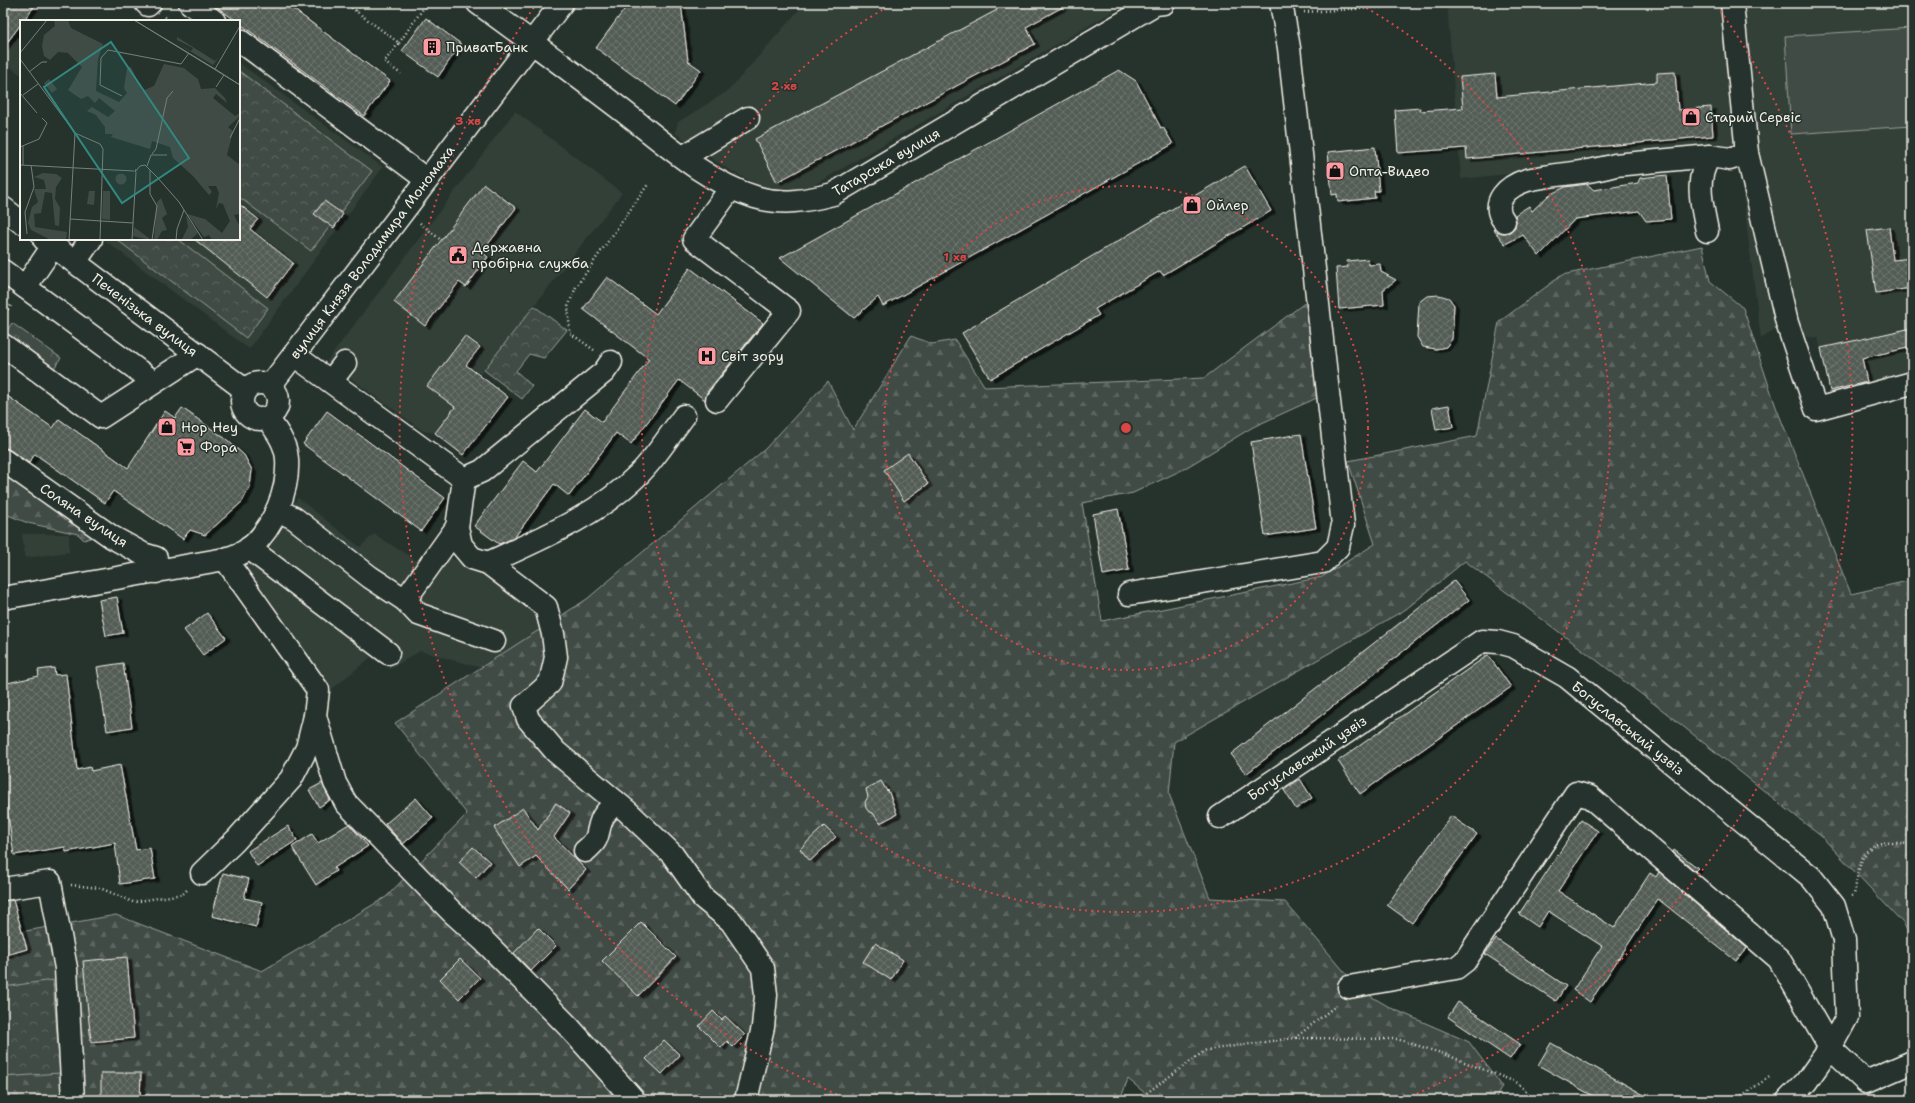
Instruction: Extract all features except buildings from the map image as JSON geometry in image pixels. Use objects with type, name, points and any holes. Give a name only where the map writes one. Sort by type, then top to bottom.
[{"type":"street","points":[[146,3],[148,5],[150,3]]},
{"type":"street","points":[[190,3],[213,20]]},
{"type":"street","name":"Татарська вулиця","points":[[478,3],[683,157],[731,188],[756,197],[785,202],[807,201],[832,194],[1157,3]]},
{"type":"street","name":"вулиця Князя Володимира Мономаха","points":[[270,386],[562,3]]},
{"type":"street","points":[[1732,3],[1747,153],[1787,323],[1816,409],[1912,383]]},
{"type":"street","points":[[1128,594],[1323,562],[1338,547],[1343,518],[1289,48],[1282,8]]},
{"type":"street","points":[[240,41],[427,180]]},
{"type":"street","points":[[683,157],[748,118]]},
{"type":"street","points":[[1504,221],[1499,215],[1499,202],[1513,187],[1528,180],[1602,169],[1615,165],[1710,156],[1730,159],[1747,153]]},
{"type":"street","points":[[1707,231],[1700,185],[1703,168],[1710,156]]},
{"type":"street","points":[[717,400],[789,311],[694,239],[731,188]]},
{"type":"street","points":[[3,208],[20,221]]},
{"type":"street","points":[[74,262],[90,240]]},
{"type":"street","points":[[24,287],[49,242]]},
{"type":"street","name":"Печенізька вулиця","points":[[49,242],[245,390]]},
{"type":"street","points":[[3,271],[154,382]]},
{"type":"street","points":[[3,345],[101,416],[198,354]]},
{"type":"street","points":[[294,355],[464,479]]},
{"type":"street","points":[[464,479],[482,471],[604,372],[611,362]]},
{"type":"street","points":[[331,381],[345,363]]},
{"type":"street","points":[[260,383],[270,386],[277,395],[277,406],[275,411],[267,418],[256,419],[246,414],[241,399],[245,390],[254,384],[260,383]]},
{"type":"street","points":[[488,563],[597,509],[640,474],[684,416]]},
{"type":"street","points":[[3,598],[224,559],[249,548],[265,530],[277,510],[286,484],[287,458],[279,433],[267,418]]},
{"type":"street","name":"Соляна вулиця","points":[[3,460],[112,537],[143,554],[156,558],[156,572]]},
{"type":"street","points":[[464,479],[457,527],[461,545],[472,558],[488,563],[546,607],[553,634],[556,657],[550,683],[524,706],[528,719],[556,752],[616,802],[672,854],[703,898],[731,920],[763,968],[766,995],[763,1028],[746,1100]]},
{"type":"street","points":[[277,510],[294,518],[370,577],[405,600],[418,614],[494,641]]},
{"type":"street","points":[[405,600],[457,527]]},
{"type":"street","points":[[249,548],[388,653]]},
{"type":"street","points":[[202,874],[295,784],[307,748],[315,716],[318,690],[224,559]]},
{"type":"street","name":"Богуславський узвіз","points":[[1220,817],[1482,641],[1498,642],[1513,646],[1567,678],[1811,877],[1834,906],[1844,940],[1848,1017],[1830,1048],[1806,1082],[1788,1100]]},
{"type":"street","points":[[315,716],[335,783],[346,802],[451,910],[484,941],[568,1026],[634,1100]]},
{"type":"street","points":[[1349,987],[1456,968],[1465,961],[1576,793],[1590,797],[1779,959],[1830,1048],[1866,1082],[1912,1062]]},
{"type":"street","points":[[585,851],[595,843],[599,834],[602,818],[616,802]]},
{"type":"street","points":[[3,889],[50,882],[66,968],[73,1100]]},
{"type":"path","points":[[345,3],[398,43]]},
{"type":"path","points":[[356,11],[361,3]]},
{"type":"path","points":[[401,74],[384,62],[427,3]]},
{"type":"path","points":[[1282,8],[1456,3]]},
{"type":"path","points":[[611,362],[570,333],[568,307],[576,287],[649,184]]},
{"type":"path","points":[[415,219],[441,240]]},
{"type":"path","points":[[3,316],[8,309]]},
{"type":"path","points":[[1834,906],[1854,895],[1862,859],[1868,849],[1883,841],[1912,846]]},
{"type":"path","points":[[50,882],[100,888],[133,902],[183,894],[202,874]]},
{"type":"path","points":[[1294,1038],[1341,1002],[1349,987]]},
{"type":"path","points":[[1137,1100],[1206,1050],[1294,1038],[1397,1039],[1444,1054],[1518,1083],[1534,1100]]},
{"type":"path","points":[[1735,1100],[1771,1076]]},
{"type":"shaded area","points":[[805,3],[1128,3],[814,185],[785,192],[762,187],[724,167],[675,133],[678,122],[728,91]]},
{"type":"shaded area","points":[[1447,3],[1912,3],[1912,392],[1863,405],[1858,386],[1830,391],[1818,338],[1807,337],[1800,332],[1779,326],[1761,339],[1737,149],[1461,179]]},
{"type":"shaded area","points":[[20,34],[20,74],[3,61],[3,56]]},
{"type":"shaded area","points":[[240,64],[383,167],[249,349],[104,240],[240,240]]},
{"type":"shaded area","points":[[515,111],[622,193],[435,433],[423,431],[327,361]]},
{"type":"shaded area","points":[[298,498],[360,547],[374,534],[433,571],[446,556],[492,576],[540,610],[537,641],[489,670],[420,651],[390,669],[371,657],[326,694],[231,569],[275,528]]},
{"type":"shaded area","points":[[22,534],[69,534],[69,552],[25,558]]},
{"type":"green space","points":[[1912,28],[1912,126],[1791,134],[1785,36]]},
{"type":"green space","points":[[240,72],[372,171],[311,251],[240,198]]},
{"type":"green space","points":[[117,240],[179,240],[268,308],[246,338]]},
{"type":"green space","points":[[1702,246],[1710,281],[1743,308],[1776,407],[1851,594],[1912,580],[1912,939],[1903,923],[1822,837],[1665,712],[1465,561],[1406,609],[1174,742],[1169,794],[1210,898],[1285,902],[1360,990],[1391,1008],[1469,1042],[1502,1086],[1495,1100],[1400,1100],[1313,1096],[1295,1100],[1162,1100],[1146,1094],[1128,1079],[1120,1100],[3,1100],[3,935],[116,915],[262,971],[386,897],[467,814],[395,723],[587,599],[765,449],[828,381],[853,430],[911,336],[932,344],[955,340],[985,387],[1204,378],[1310,299],[1321,396],[1253,427],[1182,470],[1133,493],[1082,503],[1102,621],[1322,577],[1375,544],[1348,461],[1477,436],[1499,322],[1562,275]]},
{"type":"green space","points":[[534,306],[567,330],[544,358],[529,354],[516,371],[532,386],[522,399],[484,370]]},
{"type":"green space","points":[[12,323],[61,358],[52,371],[3,336]]},
{"type":"green space","points":[[3,469],[95,536],[84,540],[78,534],[28,523],[3,513]]},
{"type":"green space","points":[[53,980],[60,1073],[3,1077],[3,987]]},
{"type":"place","name":"ПриватБанк","points":[[432,47]]},
{"type":"place","name":"Старий Сервіс","points":[[1691,117]]},
{"type":"place","name":"Опта-Видео","points":[[1335,171]]},
{"type":"place","name":"Ойлер","points":[[1192,205]]},
{"type":"place","name":"Державна пробірна служба","points":[[458,255]]},
{"type":"place","name":"Світ зору","points":[[707,356]]},
{"type":"place","name":"Hop Hey","points":[[167,427]]},
{"type":"place","name":"Фора","points":[[186,447]]}]
